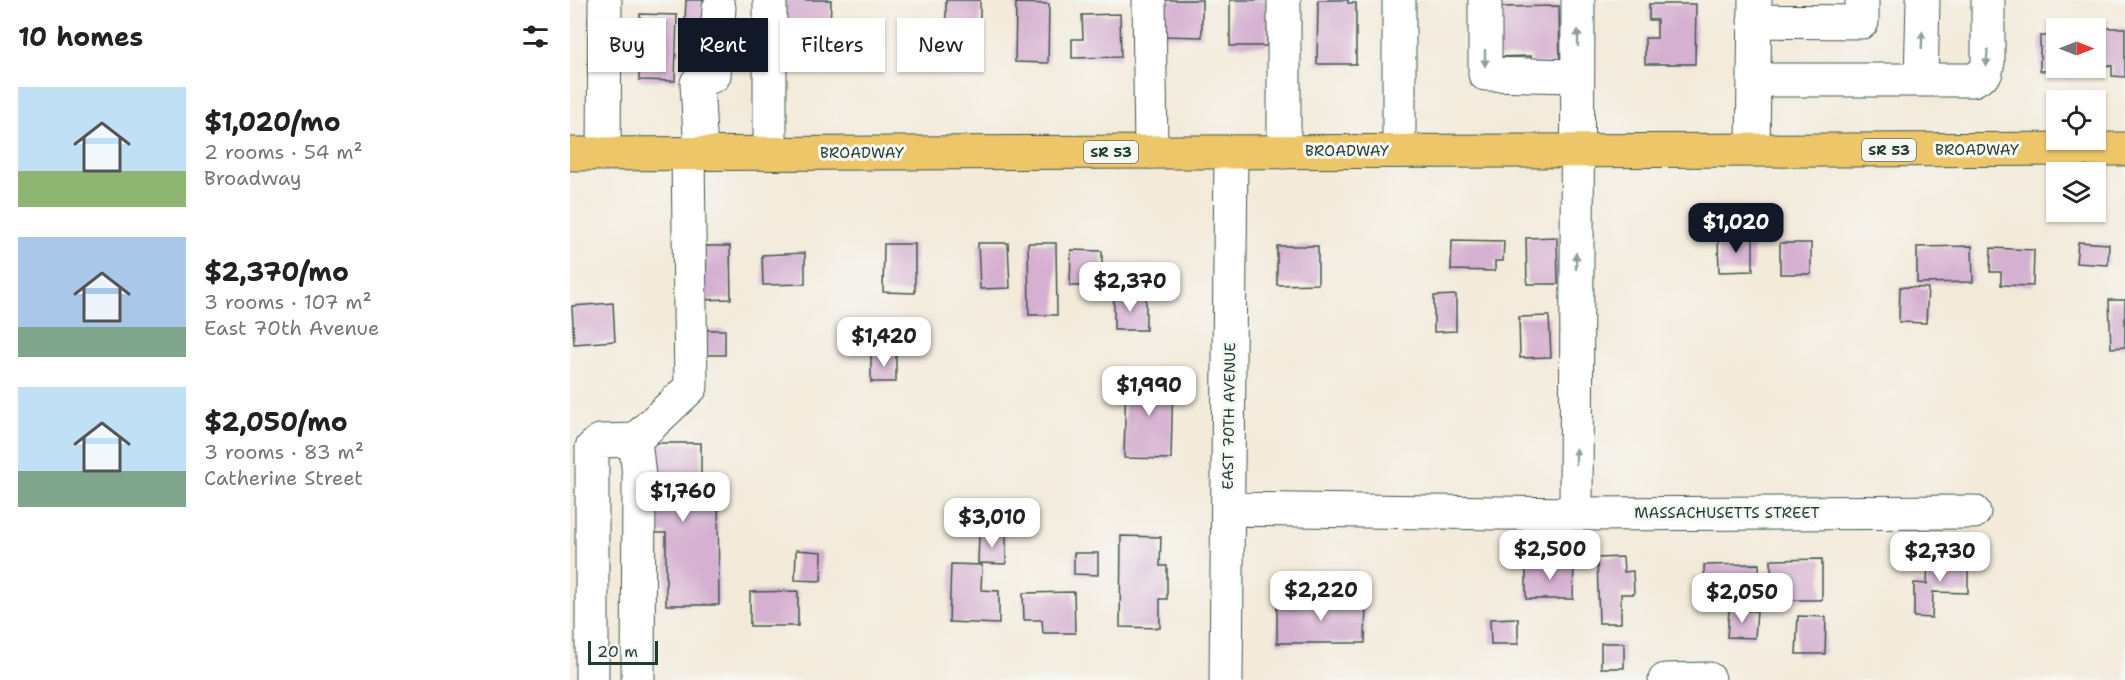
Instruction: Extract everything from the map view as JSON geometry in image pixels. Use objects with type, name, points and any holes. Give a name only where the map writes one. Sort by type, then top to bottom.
[{"type":"main road","name":"BROADWAY","points":[[570,154],[2125,149]]},
{"type":"street","points":[[604,154],[605,0]]},
{"type":"street","points":[[770,0],[770,153]]},
{"type":"street","points":[[1149,0],[1150,152]]},
{"type":"street","points":[[1284,0],[1284,152]]},
{"type":"street","points":[[1399,0],[1400,151]]},
{"type":"street","points":[[1485,0],[1485,74],[1577,76]]},
{"type":"street","points":[[1578,0],[1577,76],[1587,151]]},
{"type":"street","points":[[1576,514],[1587,151],[1600,0]]},
{"type":"street","points":[[1752,150],[1755,11],[1862,22],[1862,0]]},
{"type":"street","points":[[1921,80],[1923,0]]},
{"type":"street","points":[[1754,80],[1973,80],[1986,72],[1988,62],[1988,0]]},
{"type":"street","points":[[592,680],[592,448],[600,441],[634,440],[691,387],[697,83],[714,75],[719,8]]},
{"type":"street","name":"EAST 70TH AVENUE","points":[[1226,680],[1231,152]]},
{"type":"street","points":[[634,440],[639,476],[638,680]]},
{"type":"street","name":"MASSACHUSETTS STREET","points":[[1228,509],[1576,514],[1974,512]]},
{"type":"street","points":[[1665,680],[1709,679]]},
{"type":"building","points":[[686,0],[705,0],[704,18],[685,18]]},
{"type":"building","points":[[783,0],[831,0],[830,18],[783,18]]},
{"type":"building","points":[[946,0],[980,0],[980,18],[946,18]]},
{"type":"building","points":[[1162,0],[1202,0],[1202,37],[1162,36]]},
{"type":"building","points":[[1230,0],[1268,0],[1267,46],[1230,46]]},
{"type":"building","points":[[1318,0],[1348,0],[1348,3],[1356,3],[1356,64],[1317,64]]},
{"type":"building","points":[[1016,3],[1049,4],[1048,63],[1015,62]]},
{"type":"building","points":[[1649,4],[1696,4],[1695,64],[1645,64],[1645,38],[1657,38],[1657,20],[1649,20]]},
{"type":"building","points":[[1559,6],[1560,65],[1532,66],[1531,56],[1496,57],[1496,7]]},
{"type":"building","points":[[640,14],[677,15],[675,81],[639,80],[639,72],[666,72],[666,18],[640,18]]},
{"type":"building","points":[[1120,14],[1121,57],[1072,58],[1072,39],[1083,39],[1082,15]]},
{"type":"building","points":[[2106,28],[2125,28],[2125,77],[2112,76],[2112,66],[2106,65]]},
{"type":"building","points":[[2040,36],[2046,36],[2046,71],[2040,71]]},
{"type":"building","points":[[1557,237],[1558,284],[1527,284],[1526,238]]},
{"type":"building","points":[[1753,237],[1753,271],[1719,272],[1718,238]]},
{"type":"building","points":[[1452,240],[1504,241],[1503,261],[1495,261],[1495,271],[1451,270]]},
{"type":"building","points":[[2078,242],[2109,244],[2108,265],[2076,263]]},
{"type":"building","points":[[978,243],[1008,243],[1010,288],[980,289]]},
{"type":"building","points":[[1028,243],[1056,243],[1057,315],[1029,315]]},
{"type":"building","points":[[1780,243],[1811,243],[1811,274],[1780,274]]},
{"type":"building","points":[[884,244],[915,244],[915,293],[883,292]]},
{"type":"building","points":[[701,246],[730,246],[731,299],[701,300]]},
{"type":"building","points":[[1277,246],[1318,246],[1318,284],[1277,285]]},
{"type":"building","points":[[1972,246],[1973,282],[1917,283],[1917,247]]},
{"type":"building","points":[[1991,248],[2034,250],[2033,286],[2001,285],[2001,272],[1990,272]]},
{"type":"building","points":[[1071,250],[1102,251],[1102,286],[1070,286]]},
{"type":"building","points":[[805,253],[805,284],[763,285],[762,255]]},
{"type":"building","points":[[1900,287],[1928,288],[1926,323],[1899,322]]},
{"type":"building","points":[[1456,295],[1456,331],[1434,332],[1434,296]]},
{"type":"building","points":[[1114,296],[1146,296],[1146,330],[1114,330]]},
{"type":"building","points":[[2109,300],[2125,300],[2125,347],[2111,348]]},
{"type":"building","points":[[613,303],[615,341],[574,344],[572,306]]},
{"type":"building","points":[[1549,316],[1551,357],[1520,358],[1519,317]]},
{"type":"building","points":[[701,330],[725,330],[725,355],[701,355]]},
{"type":"building","points":[[871,354],[896,354],[896,382],[871,382]]},
{"type":"building","points":[[1126,375],[1173,376],[1171,459],[1124,458]]},
{"type":"building","points":[[645,443],[701,443],[701,491],[718,491],[719,605],[666,605],[666,533],[639,533],[638,495],[663,495],[663,483],[645,483]]},
{"type":"building","points":[[979,534],[1006,535],[1006,564],[978,563]]},
{"type":"building","points":[[1121,536],[1161,537],[1160,566],[1167,566],[1167,599],[1160,599],[1160,628],[1120,627]]},
{"type":"building","points":[[796,550],[822,552],[821,581],[795,580]]},
{"type":"building","points":[[1074,553],[1098,553],[1098,575],[1074,574]]},
{"type":"building","points":[[1623,557],[1624,572],[1633,571],[1634,594],[1621,594],[1621,623],[1599,623],[1597,558]]},
{"type":"building","points":[[1928,557],[1968,558],[1968,593],[1933,592],[1932,618],[1914,617],[1914,583],[1927,584]]},
{"type":"building","points":[[1822,559],[1822,600],[1772,600],[1771,560]]},
{"type":"building","points":[[1526,563],[1574,563],[1573,599],[1526,599]]},
{"type":"building","points":[[951,564],[982,565],[981,590],[999,591],[999,624],[949,622]]},
{"type":"building","points":[[1759,564],[1760,596],[1705,597],[1704,565]]},
{"type":"building","points":[[798,591],[798,626],[750,626],[750,592]]},
{"type":"building","points":[[1074,592],[1075,633],[1043,633],[1042,620],[1024,620],[1023,593]]},
{"type":"building","points":[[1277,600],[1366,601],[1365,643],[1277,643]]},
{"type":"building","points":[[1729,610],[1757,611],[1755,638],[1727,637]]},
{"type":"building","points":[[1798,616],[1826,617],[1825,654],[1796,654]]},
{"type":"building","points":[[1518,618],[1518,644],[1491,644],[1490,619]]},
{"type":"building","points":[[1601,643],[1624,643],[1624,668],[1601,668]]}]
